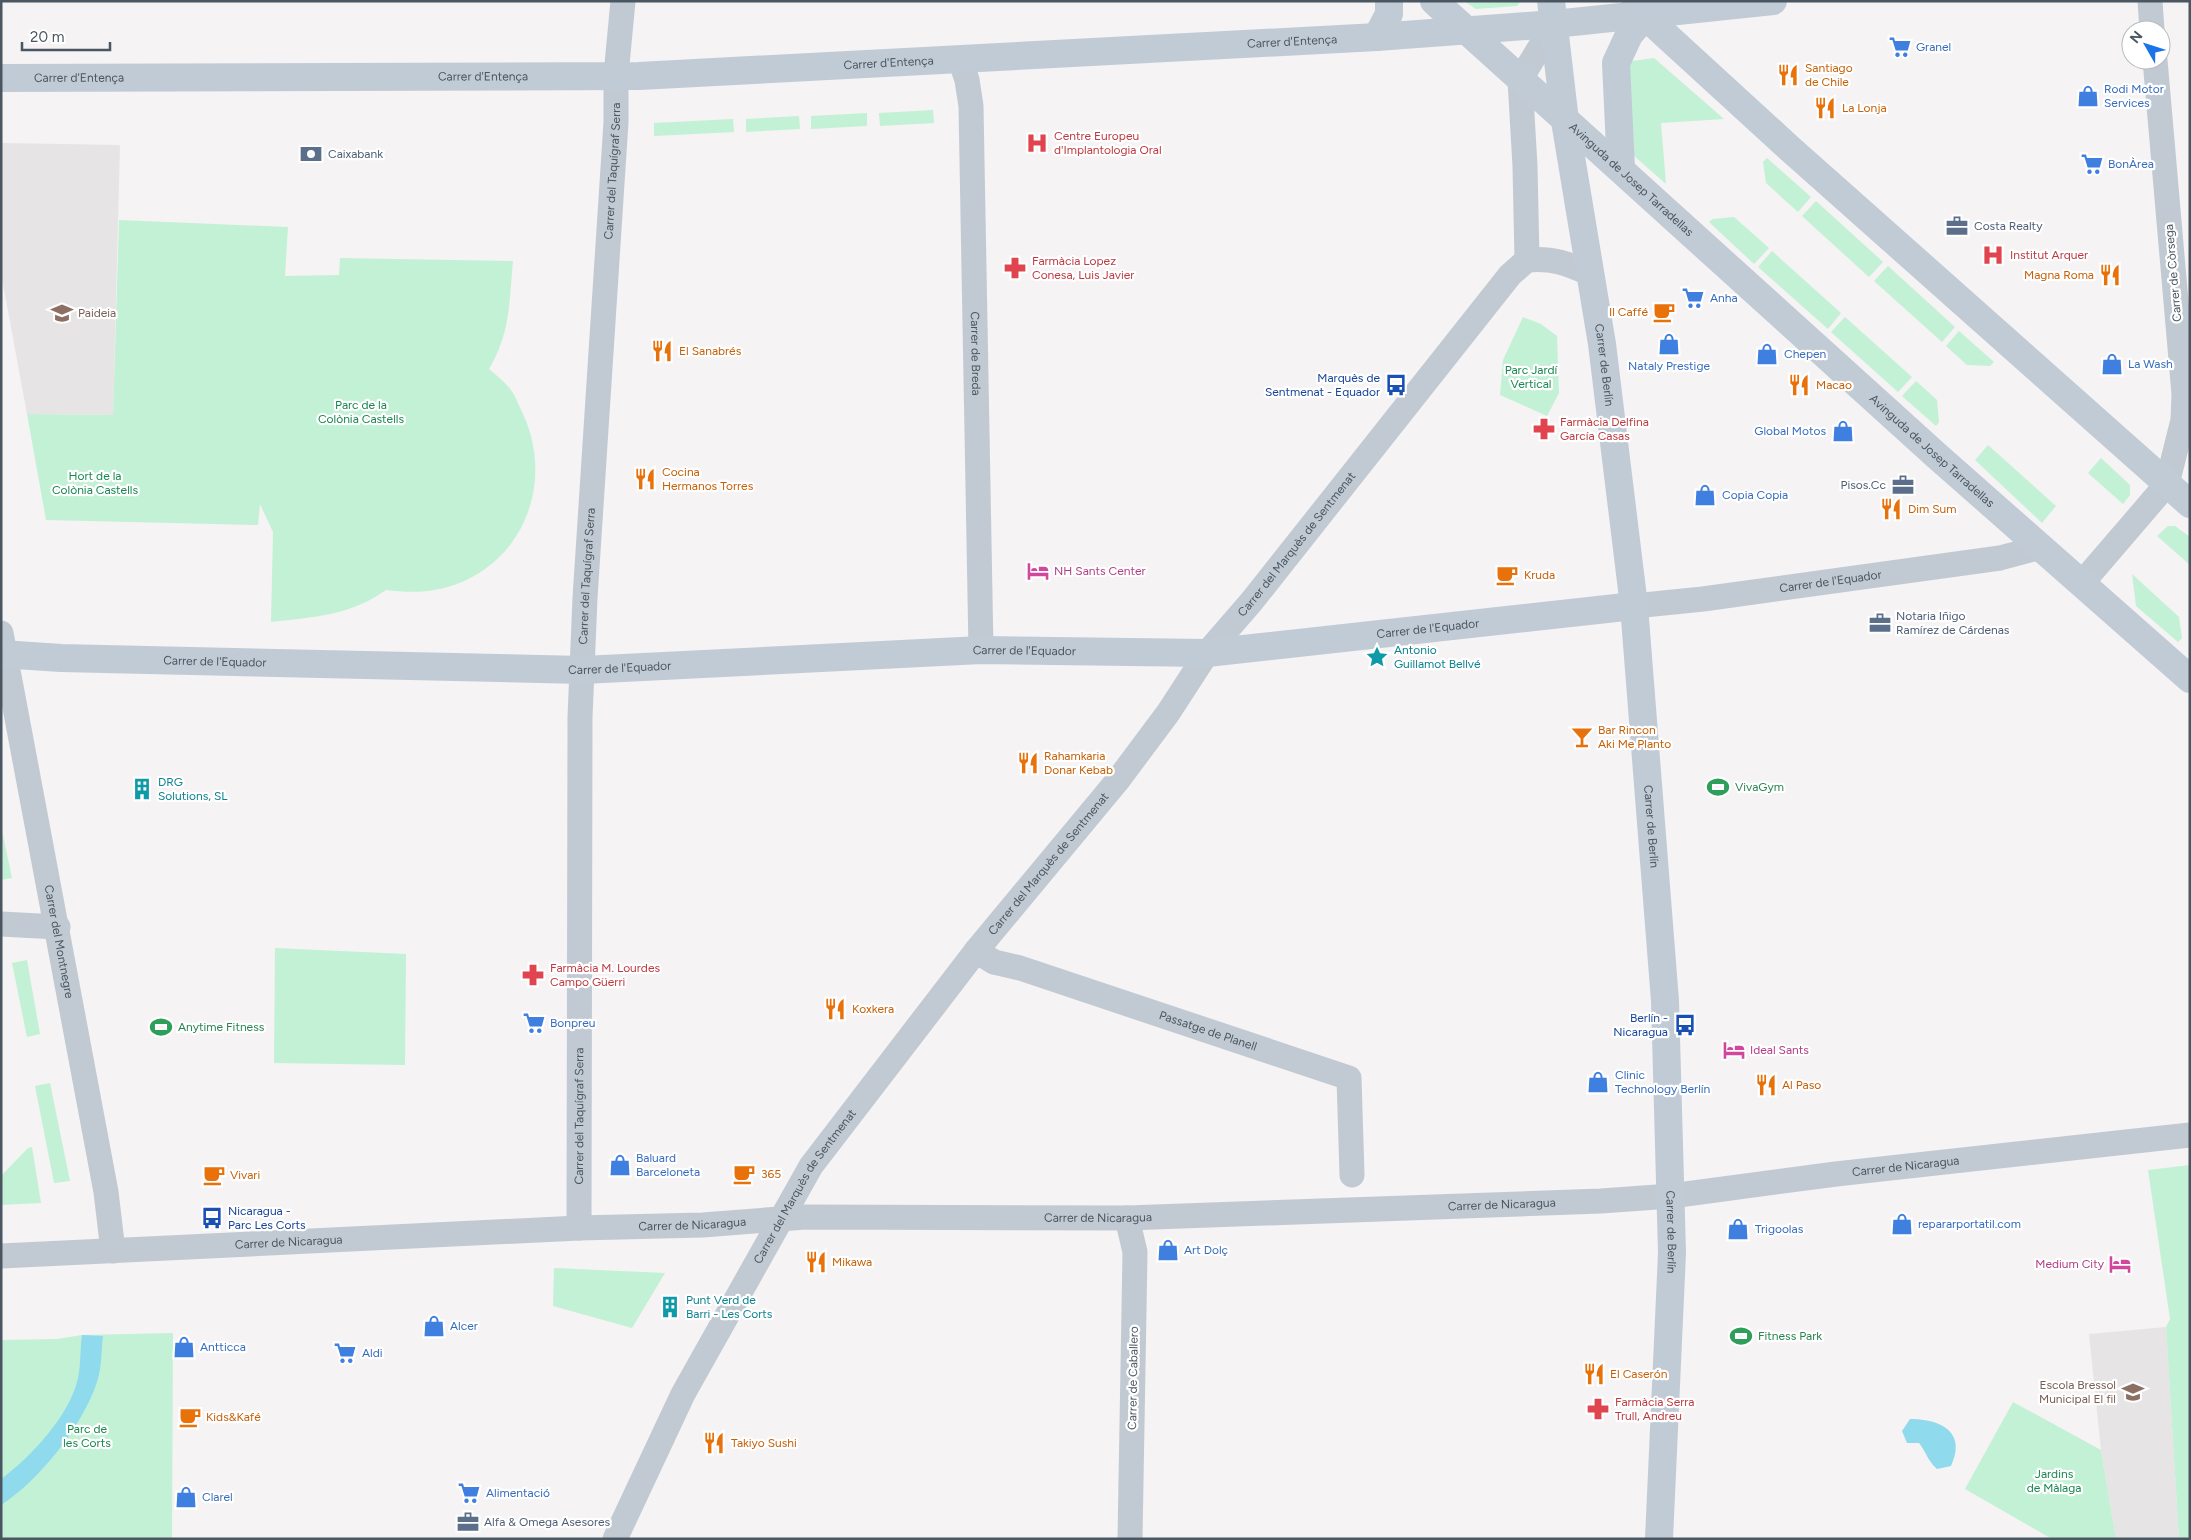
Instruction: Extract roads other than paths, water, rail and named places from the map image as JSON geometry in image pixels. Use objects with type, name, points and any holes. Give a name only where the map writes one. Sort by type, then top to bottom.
[{"type":"main road","points":[[1377,37],[1389,14],[1388,1]]},
{"type":"main road","name":"Avinguda de Josep Tarradellas","points":[[1434,1],[1937,456],[2190,679]]},
{"type":"main road","name":"Carrer d'Entença","points":[[1,78],[616,75],[1377,37],[1463,29],[1552,13],[1773,1]]},
{"type":"main road","points":[[1621,169],[1616,63],[1629,35],[1637,8],[1782,142],[2190,504]]},
{"type":"main road","name":"Avinguda de Josep Tarradellas","points":[[1552,13],[1566,121]]},
{"type":"main road","name":"Carrer de Berlín","points":[[1566,121],[1602,344],[1634,606],[1665,1001],[1671,1196],[1668,1378],[1659,1539]]},
{"type":"main road","name":"Carrer de l'Equador","points":[[3,647],[61,658],[583,670],[981,650],[1207,653],[1634,606]]},
{"type":"street","name":"Carrer del Taquígraf Serra","points":[[579,1228],[580,717],[583,626],[616,122],[616,75],[623,1]]},
{"type":"street","points":[[2150,1],[2151,20]]},
{"type":"street","points":[[1552,13],[1520,80],[1525,166],[1527,260],[1549,259],[1562,261],[1591,274]]},
{"type":"street","name":"Carrer de Breda","points":[[960,59],[967,80],[971,106],[981,650]]},
{"type":"street","name":"Carrer de Còrsega","points":[[2156,70],[2184,394],[2183,420],[2167,484]]},
{"type":"street","name":"Carrer del Marquès de Sentmenat","points":[[614,1539],[683,1394],[811,1166],[976,951],[1118,780],[1168,713],[1207,653],[1258,593],[1505,281],[1527,260]]},
{"type":"street","points":[[2082,583],[2167,484]]},
{"type":"street","name":"Carrer de l'Equador","points":[[1634,606],[1703,599],[2000,558],[2041,548]]},
{"type":"street","name":"Carrer del Montnegre","points":[[3,647],[58,927],[106,1192],[113,1251]]},
{"type":"street","points":[[1,924],[58,927]]},
{"type":"street","name":"Passatge de Planell","points":[[976,951],[994,962],[1020,968],[1349,1078],[1352,1175]]},
{"type":"street","name":"Carrer de Nicaragua","points":[[1,1256],[579,1228],[703,1226],[804,1217],[1127,1218],[1592,1201],[1671,1196],[1846,1172],[2190,1135]]},
{"type":"street","name":"Carrer de Caballero","points":[[1127,1218],[1135,1252],[1130,1539]]},
{"type":"water","points":[[82,1335],[103,1336],[100,1371],[90,1399],[58,1451],[30,1482],[1,1505],[1,1479],[25,1459],[48,1434],[74,1392],[79,1373]]},
{"type":"water","points":[[1910,1419],[1932,1422],[1948,1430],[1956,1444],[1951,1466],[1937,1469],[1931,1463],[1919,1443],[1907,1443],[1902,1431]]},
{"type":"place","name":"Granel","points":[[1900,47]]},
{"type":"place","name":"Santiago de Chile","points":[[1788,75]]},
{"type":"place","name":"Rodi Motor Services","points":[[2088,96]]},
{"type":"place","name":"La Lonja","points":[[1825,108]]},
{"type":"place","name":"Centre Europeu d'Implantologia Oral","points":[[1037,143]]},
{"type":"place","name":"Caixabank","points":[[311,154]]},
{"type":"place","name":"BonÀrea","points":[[2092,164]]},
{"type":"place","name":"Costa Realty","points":[[1957,226]]},
{"type":"place","name":"Institut Arquer","points":[[1993,255]]},
{"type":"place","name":"Farmàcia Lopez Conesa, Luis Javier","points":[[1015,268]]},
{"type":"place","name":"Magna Roma","points":[[2110,275]]},
{"type":"place","name":"Anha","points":[[1693,298]]},
{"type":"place","name":"Il Caffé","points":[[1664,312]]},
{"type":"place","name":"Paideia","points":[[62,313]]},
{"type":"place","name":"Nataly Prestige","points":[[1669,344]]},
{"type":"place","name":"El Sanabrés","points":[[662,351]]},
{"type":"place","name":"Chepen","points":[[1767,354]]},
{"type":"place","name":"La Wash","points":[[2112,364]]},
{"type":"place","name":"Marquès de Sentmenat - Equador","points":[[1396,385]]},
{"type":"place","name":"Macao","points":[[1799,385]]},
{"type":"place","name":"Farmàcia Delfina García Casas","points":[[1544,429]]},
{"type":"place","name":"Global Motos","points":[[1843,431]]},
{"type":"place","name":"Cocina Hermanos Torres","points":[[645,479]]},
{"type":"place","name":"Pisos.Cc","points":[[1903,485]]},
{"type":"place","name":"Copia Copia","points":[[1705,495]]},
{"type":"place","name":"Dim Sum","points":[[1891,509]]},
{"type":"place","name":"NH Sants Center","points":[[1038,571]]},
{"type":"place","name":"Kruda","points":[[1507,575]]},
{"type":"place","name":"Notaria Iñigo Ramírez de Cárdenas","points":[[1880,623]]},
{"type":"place","name":"Antonio Guillamot Bellvé","points":[[1377,657]]},
{"type":"place","name":"Bar Rincon Aki Me Planto","points":[[1582,737]]},
{"type":"place","name":"Rahamkaria Donar Kebab","points":[[1028,763]]},
{"type":"place","name":"VivaGym","points":[[1718,787]]},
{"type":"place","name":"DRG Solutions, SL","points":[[142,789]]},
{"type":"place","name":"Farmàcia M. Lourdes Campo Güerri","points":[[533,975]]},
{"type":"place","name":"Koxkera","points":[[835,1009]]},
{"type":"place","name":"Bonpreu","points":[[534,1023]]},
{"type":"place","name":"Berlín - Nicaragua","points":[[1685,1025]]},
{"type":"place","name":"Anytime Fitness","points":[[161,1027]]},
{"type":"place","name":"Ideal Sants","points":[[1734,1050]]},
{"type":"place","name":"Clinic Technology Berlín","points":[[1598,1082]]},
{"type":"place","name":"Al Paso","points":[[1766,1085]]},
{"type":"place","name":"Baluard Barceloneta","points":[[620,1165]]},
{"type":"place","name":"365","points":[[744,1174]]},
{"type":"place","name":"Vivari","points":[[214,1175]]},
{"type":"place","name":"Nicaragua - Parc Les Corts","points":[[212,1218]]},
{"type":"place","name":"repararportatil.com","points":[[1902,1224]]},
{"type":"place","name":"Trigoolas","points":[[1738,1229]]},
{"type":"place","name":"Art Dolç","points":[[1168,1250]]},
{"type":"place","name":"Mikawa","points":[[816,1262]]},
{"type":"place","name":"Medium City","points":[[2120,1264]]},
{"type":"place","name":"Punt Verd de Barri - Les Corts","points":[[670,1307]]},
{"type":"place","name":"Alcer","points":[[434,1326]]},
{"type":"place","name":"Fitness Park","points":[[1741,1336]]},
{"type":"place","name":"Antticca","points":[[184,1347]]},
{"type":"place","name":"Aldi","points":[[345,1353]]},
{"type":"place","name":"El Caserón","points":[[1594,1374]]},
{"type":"place","name":"Escola Bressol Municipal El fil","points":[[2133,1392]]},
{"type":"place","name":"Farmàcia Serra Trull, Andreu","points":[[1598,1409]]},
{"type":"place","name":"Kids&Kafé","points":[[190,1417]]},
{"type":"place","name":"Takiyo Sushi","points":[[714,1443]]},
{"type":"place","name":"Alimentació","points":[[469,1493]]},
{"type":"place","name":"Clarel","points":[[186,1497]]},
{"type":"place","name":"Alfa & Omega Asesores","points":[[468,1522]]},
{"type":"park label","name":"Parc Jardí Vertical","points":[[1531,377]]},
{"type":"park label","name":"Parc de la Colònia Castells","points":[[361,412]]},
{"type":"park label","name":"Hort de la Colònia Castells","points":[[95,483]]},
{"type":"park label","name":"Parc de les Corts","points":[[87,1436]]},
{"type":"park label","name":"Jardins de Màlaga","points":[[2054,1481]]}]
